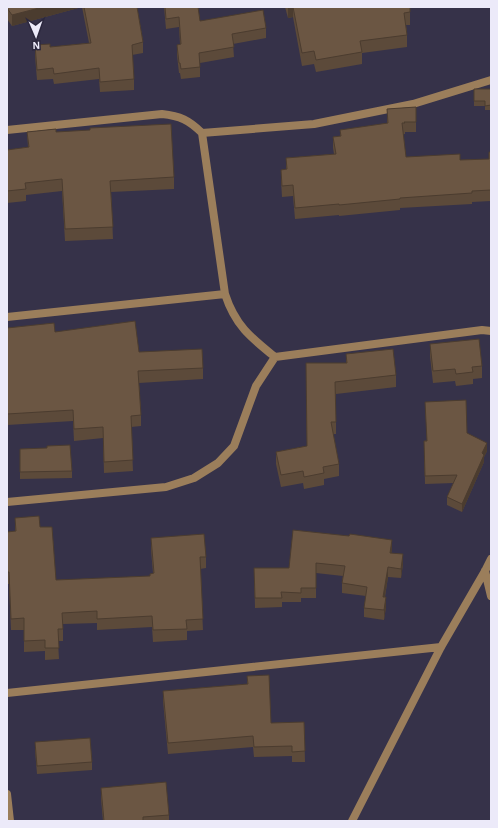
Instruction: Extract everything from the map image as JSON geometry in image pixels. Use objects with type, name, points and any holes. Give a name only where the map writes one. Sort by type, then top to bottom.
[{"type":"street","points":[[202,133],[314,124],[413,104],[491,80]]},
{"type":"street","points":[[7,130],[162,114],[177,116],[195,126],[202,133],[225,294],[230,309],[236,320],[253,340],[275,357],[482,330],[491,332]]},
{"type":"street","points":[[7,317],[225,294]]},
{"type":"street","points":[[7,502],[166,487],[194,478],[218,463],[234,446],[256,386],[275,357]]},
{"type":"street","points":[[352,821],[441,647],[491,559]]},
{"type":"street","points":[[485,571],[491,596]]},
{"type":"street","points":[[7,693],[441,647]]},
{"type":"street","points":[[7,794],[10,821]]},
{"type":"building","points":[[7,7],[43,7],[12,15]]},
{"type":"building","points":[[84,7],[137,7],[143,42],[132,45],[134,79],[100,82],[99,68],[54,74],[53,68],[37,70],[35,45],[50,44],[50,47],[91,43]]},
{"type":"building","points":[[165,7],[198,7],[200,21],[263,10],[266,28],[232,34],[234,47],[199,53],[200,67],[181,69],[177,45],[181,44],[179,17],[166,19]]},
{"type":"building","points":[[293,7],[410,7],[410,12],[404,13],[407,35],[360,41],[362,52],[316,60],[314,51],[302,53]]},
{"type":"building","points":[[474,89],[491,89],[491,105],[485,106],[485,101],[474,101]]},
{"type":"building","points":[[416,107],[416,122],[402,123],[406,157],[460,154],[460,160],[489,159],[489,152],[491,152],[491,190],[472,191],[472,193],[295,208],[293,185],[282,186],[281,170],[287,169],[286,158],[336,154],[333,137],[341,136],[340,130],[388,123],[387,109]]},
{"type":"building","points":[[171,124],[174,177],[110,181],[113,227],[65,229],[62,179],[25,183],[26,189],[7,191],[7,150],[29,147],[27,132],[56,129],[56,132],[90,130],[90,128]]},
{"type":"building","points":[[135,321],[139,352],[202,349],[203,368],[138,371],[141,415],[131,416],[133,460],[104,462],[103,427],[74,429],[73,410],[7,414],[7,328],[54,323],[55,332]]},
{"type":"building","points":[[479,339],[482,366],[472,367],[473,372],[456,374],[455,369],[433,371],[430,344]]},
{"type":"building","points":[[393,349],[396,375],[335,382],[336,422],[331,422],[339,464],[323,467],[324,473],[304,477],[303,471],[281,475],[276,452],[307,446],[306,363],[347,363],[346,354]]},
{"type":"building","points":[[466,400],[467,433],[487,443],[482,453],[484,455],[462,504],[447,497],[457,475],[425,476],[424,441],[427,441],[425,402]]},
{"type":"building","points":[[70,445],[72,471],[20,472],[20,449]]},
{"type":"building","points":[[39,516],[40,527],[52,527],[56,580],[150,576],[150,574],[154,573],[151,538],[204,534],[206,557],[200,557],[203,619],[186,620],[187,629],[153,630],[152,616],[97,619],[97,611],[62,613],[63,629],[58,629],[59,648],[45,648],[45,640],[24,641],[24,618],[11,619],[9,572],[7,572],[7,532],[16,531],[15,518]]},
{"type":"building","points":[[293,530],[349,536],[350,534],[392,540],[390,553],[403,554],[401,569],[388,567],[383,597],[386,597],[384,610],[364,608],[367,587],[342,583],[345,566],[316,563],[316,588],[301,588],[301,593],[281,592],[282,598],[255,598],[254,568],[289,568]]},
{"type":"building","points":[[269,675],[271,723],[304,722],[305,751],[292,752],[292,746],[254,747],[253,736],[168,743],[163,691],[248,684],[247,676]]},
{"type":"building","points":[[90,738],[92,762],[37,766],[35,742]]},
{"type":"building","points":[[166,782],[169,815],[143,817],[143,821],[104,821],[101,788]]}]
